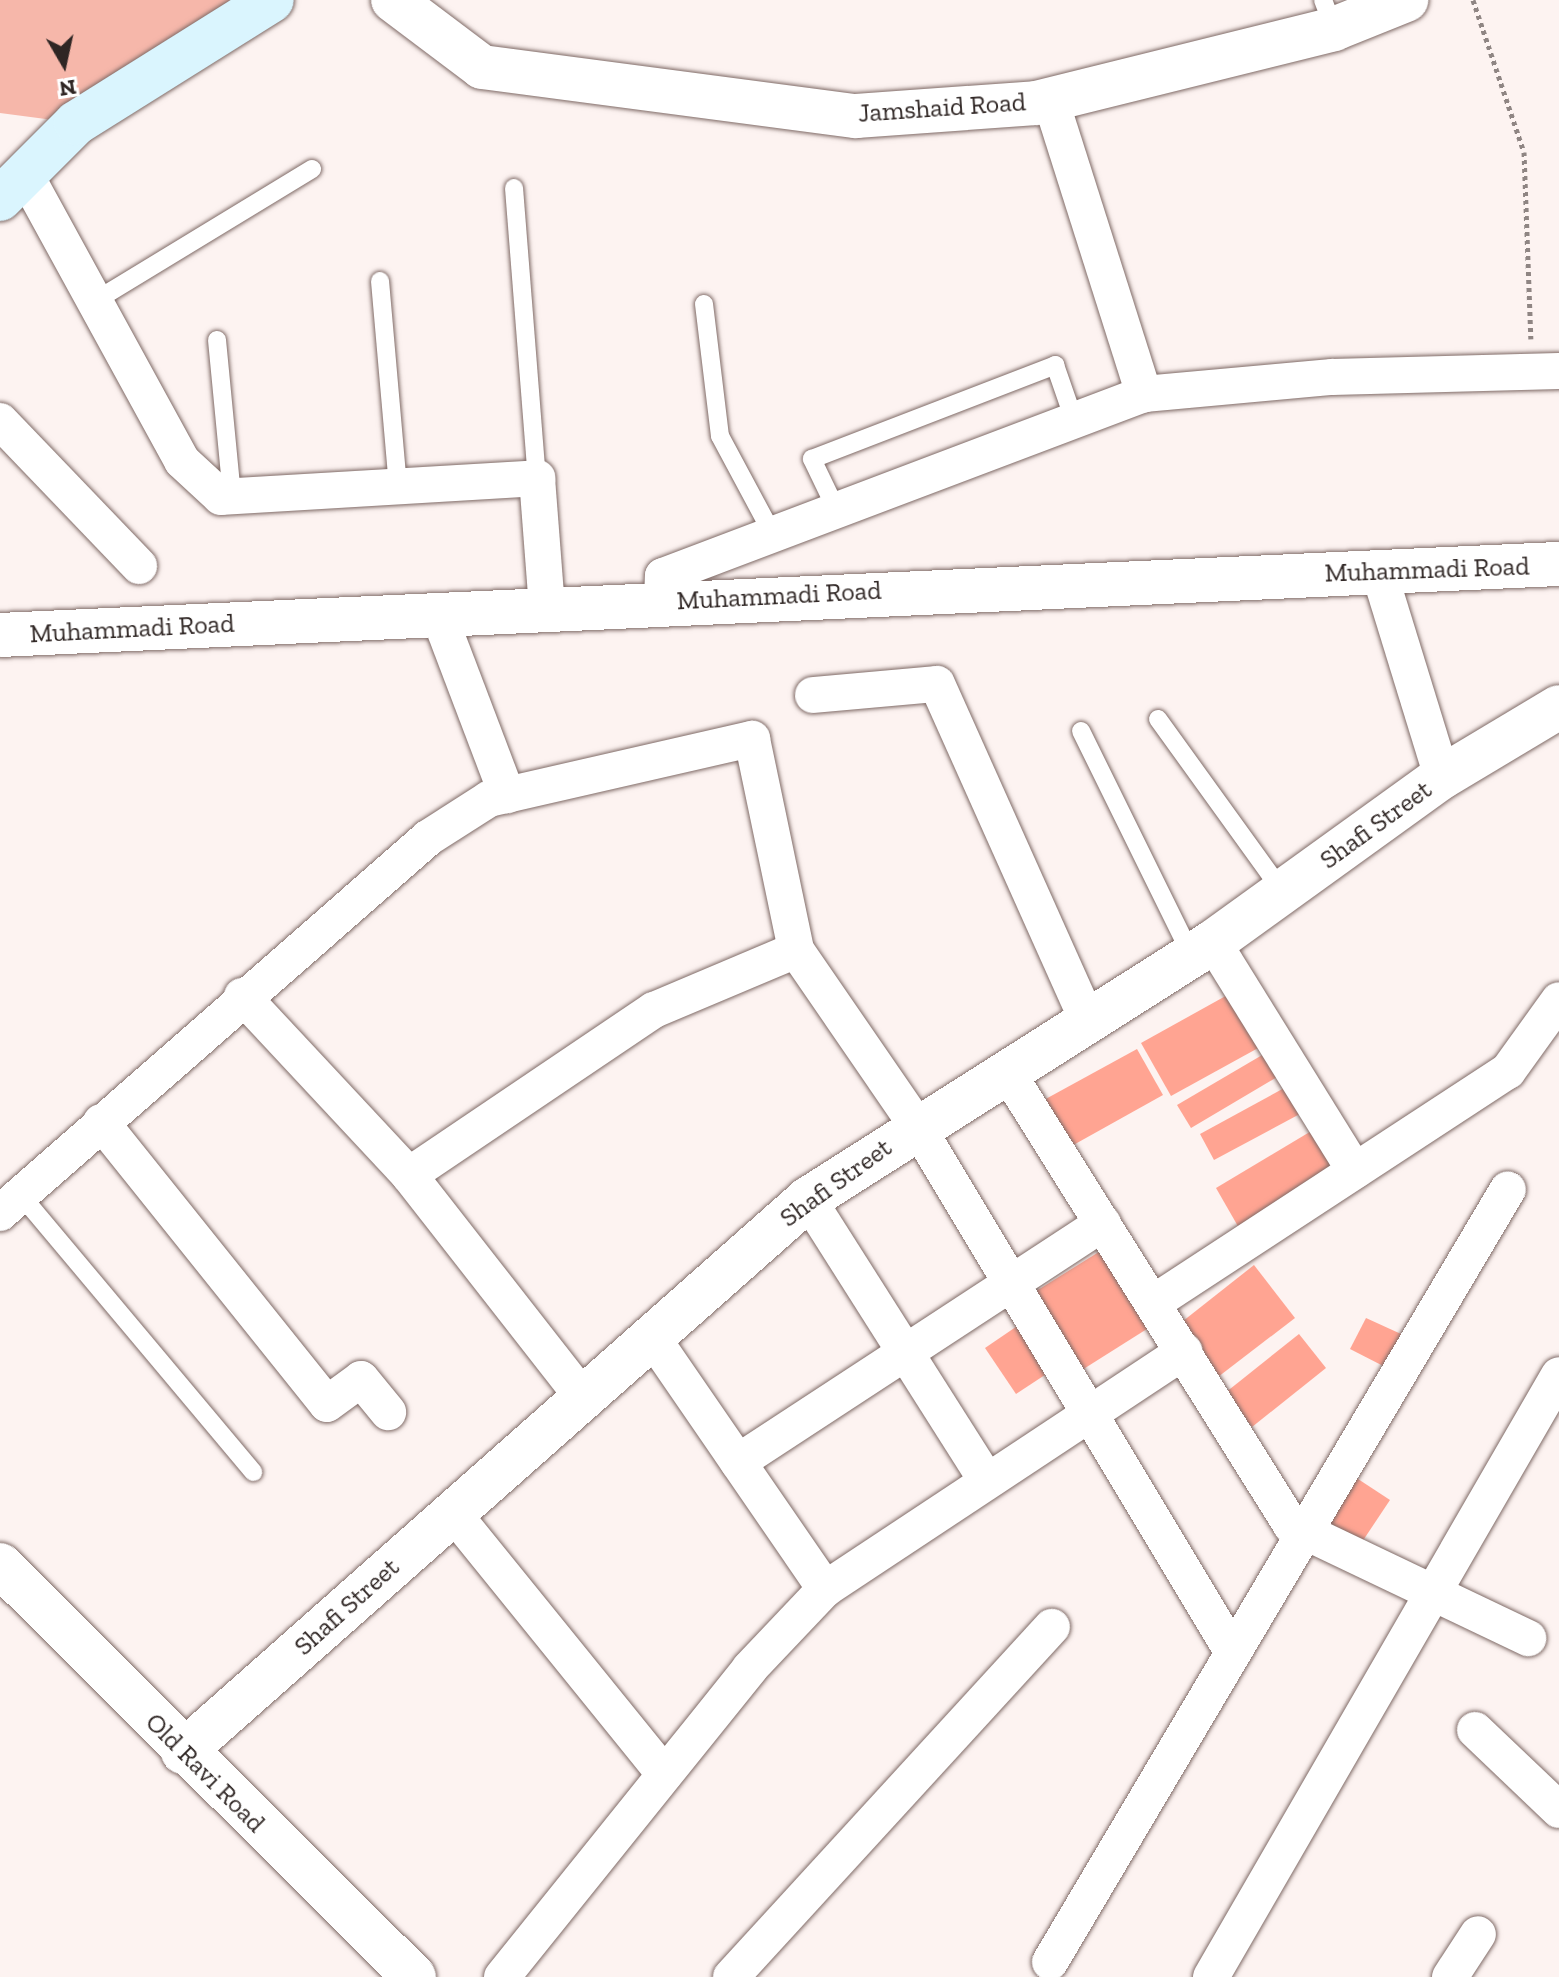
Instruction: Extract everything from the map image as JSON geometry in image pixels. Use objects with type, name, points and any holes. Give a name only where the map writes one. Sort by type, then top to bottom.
[{"type":"main road","points":[[12,186],[76,123],[272,0]]},
{"type":"street","name":"Jamshaid Road","points":[[393,0],[482,67],[856,116],[1050,98],[1329,14],[1406,0]]},
{"type":"street","points":[[1050,98],[1144,394]]},
{"type":"street","points":[[12,186],[95,301],[182,461],[221,497],[537,478],[547,607]]},
{"type":"street","points":[[662,602],[663,576],[1144,394],[1546,371]]},
{"type":"street","points":[[0,421],[139,566]]},
{"type":"street","name":"Muhammadi Road","points":[[0,635],[547,607],[1559,564]]},
{"type":"street","points":[[1379,572],[1442,777]]},
{"type":"street","points":[[438,613],[507,795]]},
{"type":"street","points":[[813,695],[937,684],[1087,1020]]},
{"type":"street","name":"Shafi Street","points":[[183,1752],[808,1199],[917,1126],[1202,948],[1442,777],[1559,707]]},
{"type":"street","points":[[10,1203],[242,996],[428,838],[507,795],[752,739],[796,950],[917,1126],[1233,1653]]},
{"type":"street","points":[[1202,948],[1355,1171]]},
{"type":"street","points":[[409,1175],[654,1010],[796,950]]},
{"type":"street","points":[[242,996],[409,1175],[583,1398]]},
{"type":"street","points":[[1153,1303],[1508,1071],[1559,1000]]},
{"type":"street","points":[[1006,1070],[1291,1525],[1528,1638]]},
{"type":"street","points":[[101,1122],[327,1404],[361,1379],[388,1412]]},
{"type":"street","points":[[1045,1970],[1508,1189]]},
{"type":"street","points":[[808,1199],[986,1479]]},
{"type":"street","points":[[738,1462],[908,1356],[1103,1223]]},
{"type":"street","points":[[652,1337],[825,1589]]},
{"type":"street","points":[[502,1977],[664,1774],[825,1589],[986,1479],[1184,1351]]},
{"type":"street","points":[[1211,1977],[1429,1593],[1559,1375]]},
{"type":"street","points":[[453,1513],[664,1774]]},
{"type":"street","name":"Old Ravi Road","points":[[0,1565],[183,1752],[414,1977]]},
{"type":"street","points":[[731,1977],[1052,1627]]},
{"type":"street","points":[[1475,1730],[1559,1810]]},
{"type":"street","points":[[1450,1977],[1478,1934]]},
{"type":"lane","points":[[95,301],[312,169]]},
{"type":"lane","points":[[514,188],[537,478]]},
{"type":"lane","points":[[380,281],[398,487]]},
{"type":"lane","points":[[704,304],[720,436],[773,535]]},
{"type":"lane","points":[[217,340],[232,497]]},
{"type":"lane","points":[[837,511],[812,459],[1026,376],[1055,365],[1074,420]]},
{"type":"lane","points":[[1158,719],[1283,892]]},
{"type":"lane","points":[[1081,731],[1202,948]]},
{"type":"lane","points":[[10,1203],[253,1472]]},
{"type":"path","points":[[1473,0],[1524,152],[1546,371]]},
{"type":"shaded area","points":[[0,0],[272,0],[76,123],[0,113]]},
{"type":"building","points":[[1231,993],[1260,1047],[1171,1096],[1141,1043]]},
{"type":"building","points":[[1276,1047],[1289,1070],[1191,1128],[1177,1105]]},
{"type":"building","points":[[1137,1049],[1163,1095],[1068,1148],[1042,1101]]},
{"type":"building","points":[[1297,1081],[1311,1108],[1214,1160],[1200,1134]]},
{"type":"building","points":[[1318,1127],[1345,1173],[1243,1235],[1216,1188]]},
{"type":"building","points":[[1110,1245],[1158,1322],[1074,1375],[1025,1298]]},
{"type":"building","points":[[1254,1265],[1295,1318],[1218,1377],[1178,1325]]},
{"type":"building","points":[[1366,1318],[1412,1339],[1395,1372],[1350,1349]]},
{"type":"building","points":[[1026,1320],[1057,1367],[1016,1394],[985,1348]]},
{"type":"building","points":[[1299,1334],[1326,1368],[1252,1427],[1225,1393]]},
{"type":"building","points":[[1355,1477],[1390,1500],[1358,1548],[1324,1527]]}]
